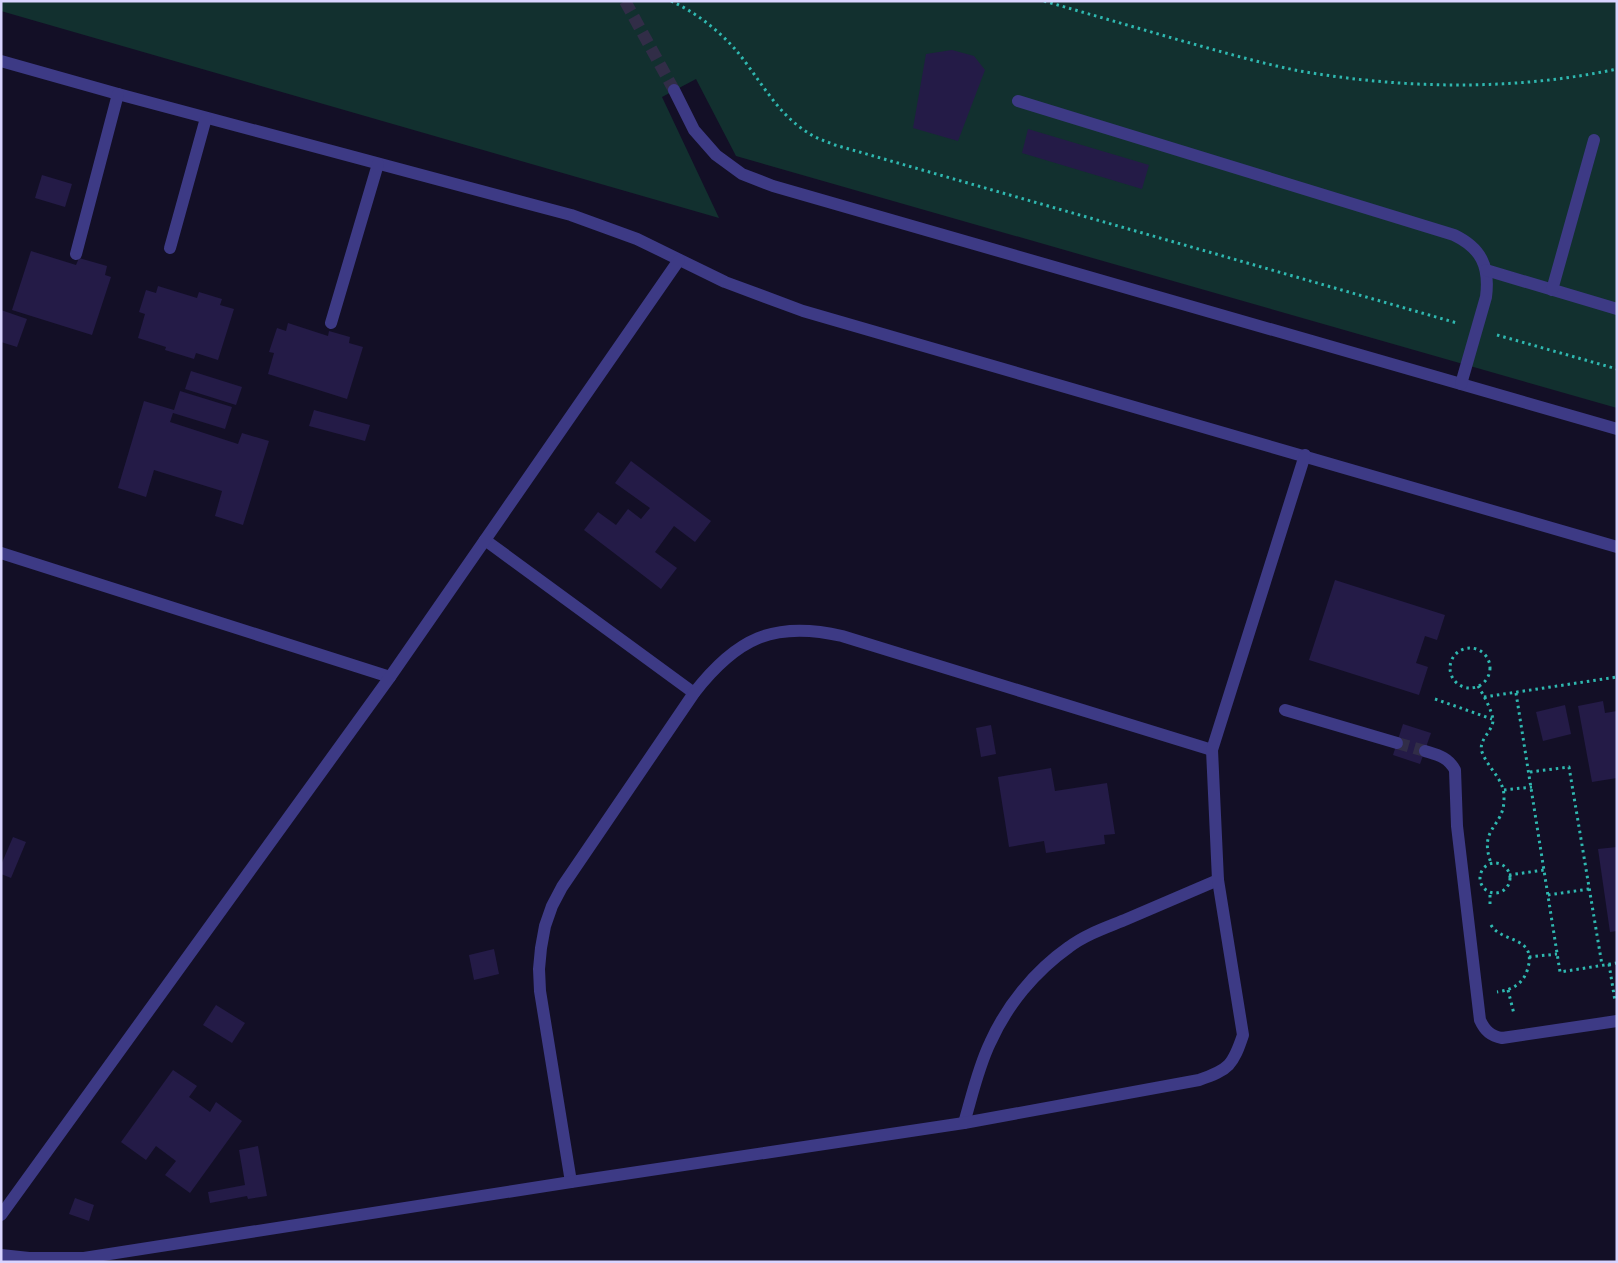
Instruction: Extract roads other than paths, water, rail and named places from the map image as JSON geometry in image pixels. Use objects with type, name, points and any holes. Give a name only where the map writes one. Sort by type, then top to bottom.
[{"type":"street","points":[[1,61],[206,118],[571,215],[608,227],[725,282],[803,311],[1617,547]]},
{"type":"street","points":[[674,90],[694,130],[716,154],[742,174],[773,186],[1617,429]]},
{"type":"street","points":[[76,254],[118,94]]},
{"type":"street","points":[[1018,101],[1454,234],[1465,240],[1481,258],[1486,270],[1488,283],[1486,297],[1461,384]]},
{"type":"street","points":[[170,248],[206,118]]},
{"type":"street","points":[[1552,290],[1594,140]]},
{"type":"street","points":[[331,323],[378,164]]},
{"type":"street","points":[[1,1215],[390,677],[679,260]]},
{"type":"street","points":[[1486,270],[1617,309]]},
{"type":"street","points":[[1,1255],[30,1258],[84,1258],[964,1123],[1199,1080],[1220,1073],[1236,1057],[1243,1035],[1218,880],[1212,750],[1305,455]]},
{"type":"street","points":[[485,540],[694,693]]},
{"type":"street","points":[[1,553],[390,677]]},
{"type":"street","points":[[570,1182],[540,991],[539,969],[541,948],[552,906],[562,887],[694,693],[711,671],[729,655],[749,642],[772,634],[795,629],[819,630],[852,638],[1212,750]]},
{"type":"street","points":[[1285,710],[1397,742]]},
{"type":"street","points":[[1425,751],[1443,756],[1452,764],[1454,770],[1457,826],[1480,1020],[1483,1027],[1495,1037],[1502,1038],[1617,1021]]},
{"type":"street","points":[[964,1123],[990,1043],[1005,1015],[1024,989],[1045,966],[1070,946],[1100,930],[1218,880]]},
{"type":"tunnel","points":[[625,1],[674,90]]},
{"type":"tunnel","points":[[1397,743],[1425,751]]}]
